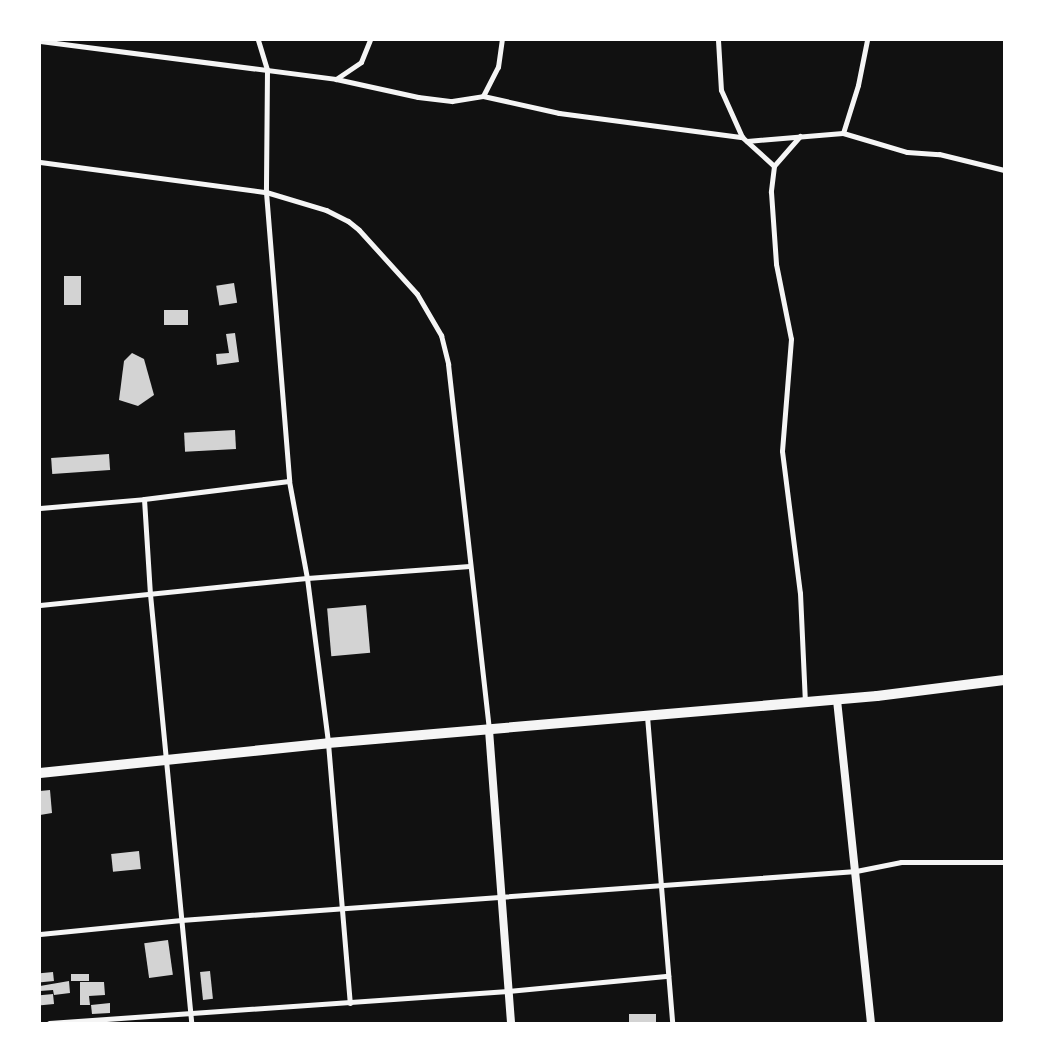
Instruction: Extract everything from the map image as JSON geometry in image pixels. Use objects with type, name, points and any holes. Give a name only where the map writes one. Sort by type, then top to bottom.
[{"type":"main road","points":[[40,773],[328,743],[837,700],[1004,680]]},
{"type":"street","points":[[258,40],[267,70],[266,192],[289,480],[307,578],[328,743],[350,1002]]},
{"type":"street","points":[[336,79],[361,62],[370,40]]},
{"type":"street","points":[[483,96],[498,68],[502,40]]},
{"type":"street","points":[[718,40],[721,90],[742,137],[774,166]]},
{"type":"street","points":[[843,133],[856,94],[867,40]]},
{"type":"street","points":[[40,41],[336,79],[437,100],[468,100],[483,96],[559,113],[742,137]]},
{"type":"street","points":[[747,141],[843,133],[907,152],[939,154],[1004,170]]},
{"type":"street","points":[[800,136],[774,166],[772,231],[791,340],[782,451],[800,593],[805,703]]},
{"type":"street","points":[[40,162],[266,192],[326,210],[348,221],[417,294],[432,316],[441,335],[448,364],[489,730],[499,898],[511,1023]]},
{"type":"street","points":[[40,508],[144,499],[289,480]]},
{"type":"street","points":[[144,499],[150,594],[192,1023]]},
{"type":"street","points":[[40,605],[307,578],[470,566]]},
{"type":"street","points":[[837,700],[871,1023]]},
{"type":"street","points":[[646,716],[672,1023]]},
{"type":"street","points":[[40,934],[181,920],[499,898],[660,883],[856,871],[901,862],[1004,862]]},
{"type":"street","points":[[49,1023],[191,1015],[508,991],[668,976]]},
{"type":"building","points":[[64,276],[81,276],[81,305],[64,305]]},
{"type":"building","points":[[234,283],[237,303],[219,306],[216,286]]},
{"type":"building","points":[[164,310],[188,310],[188,325],[164,325]]},
{"type":"building","points":[[235,333],[239,362],[217,365],[216,354],[229,353],[226,334]]},
{"type":"building","points":[[132,353],[144,359],[154,395],[138,406],[119,400],[124,361]]},
{"type":"building","points":[[235,430],[236,449],[185,452],[184,433]]},
{"type":"building","points":[[109,454],[110,470],[52,474],[51,458]]},
{"type":"building","points":[[366,605],[370,653],[331,656],[327,608]]},
{"type":"building","points":[[50,790],[52,813],[40,815],[40,791]]},
{"type":"building","points":[[139,851],[141,869],[113,872],[111,854]]},
{"type":"building","points":[[168,940],[173,975],[149,978],[144,943]]},
{"type":"building","points":[[210,971],[213,999],[203,1000],[200,972]]},
{"type":"building","points":[[53,972],[54,981],[41,982],[40,973]]},
{"type":"building","points":[[71,974],[89,974],[89,981],[71,981]]},
{"type":"building","points":[[69,981],[70,993],[54,995],[53,990],[40,991],[40,986]]},
{"type":"building","points":[[80,982],[104,982],[105,995],[89,996],[90,1005],[80,1005]]},
{"type":"building","points":[[53,994],[54,1004],[41,1005],[40,995]]},
{"type":"building","points":[[110,1003],[110,1013],[92,1014],[91,1005]]},
{"type":"building","points":[[629,1014],[656,1014],[656,1023],[629,1023]]}]
